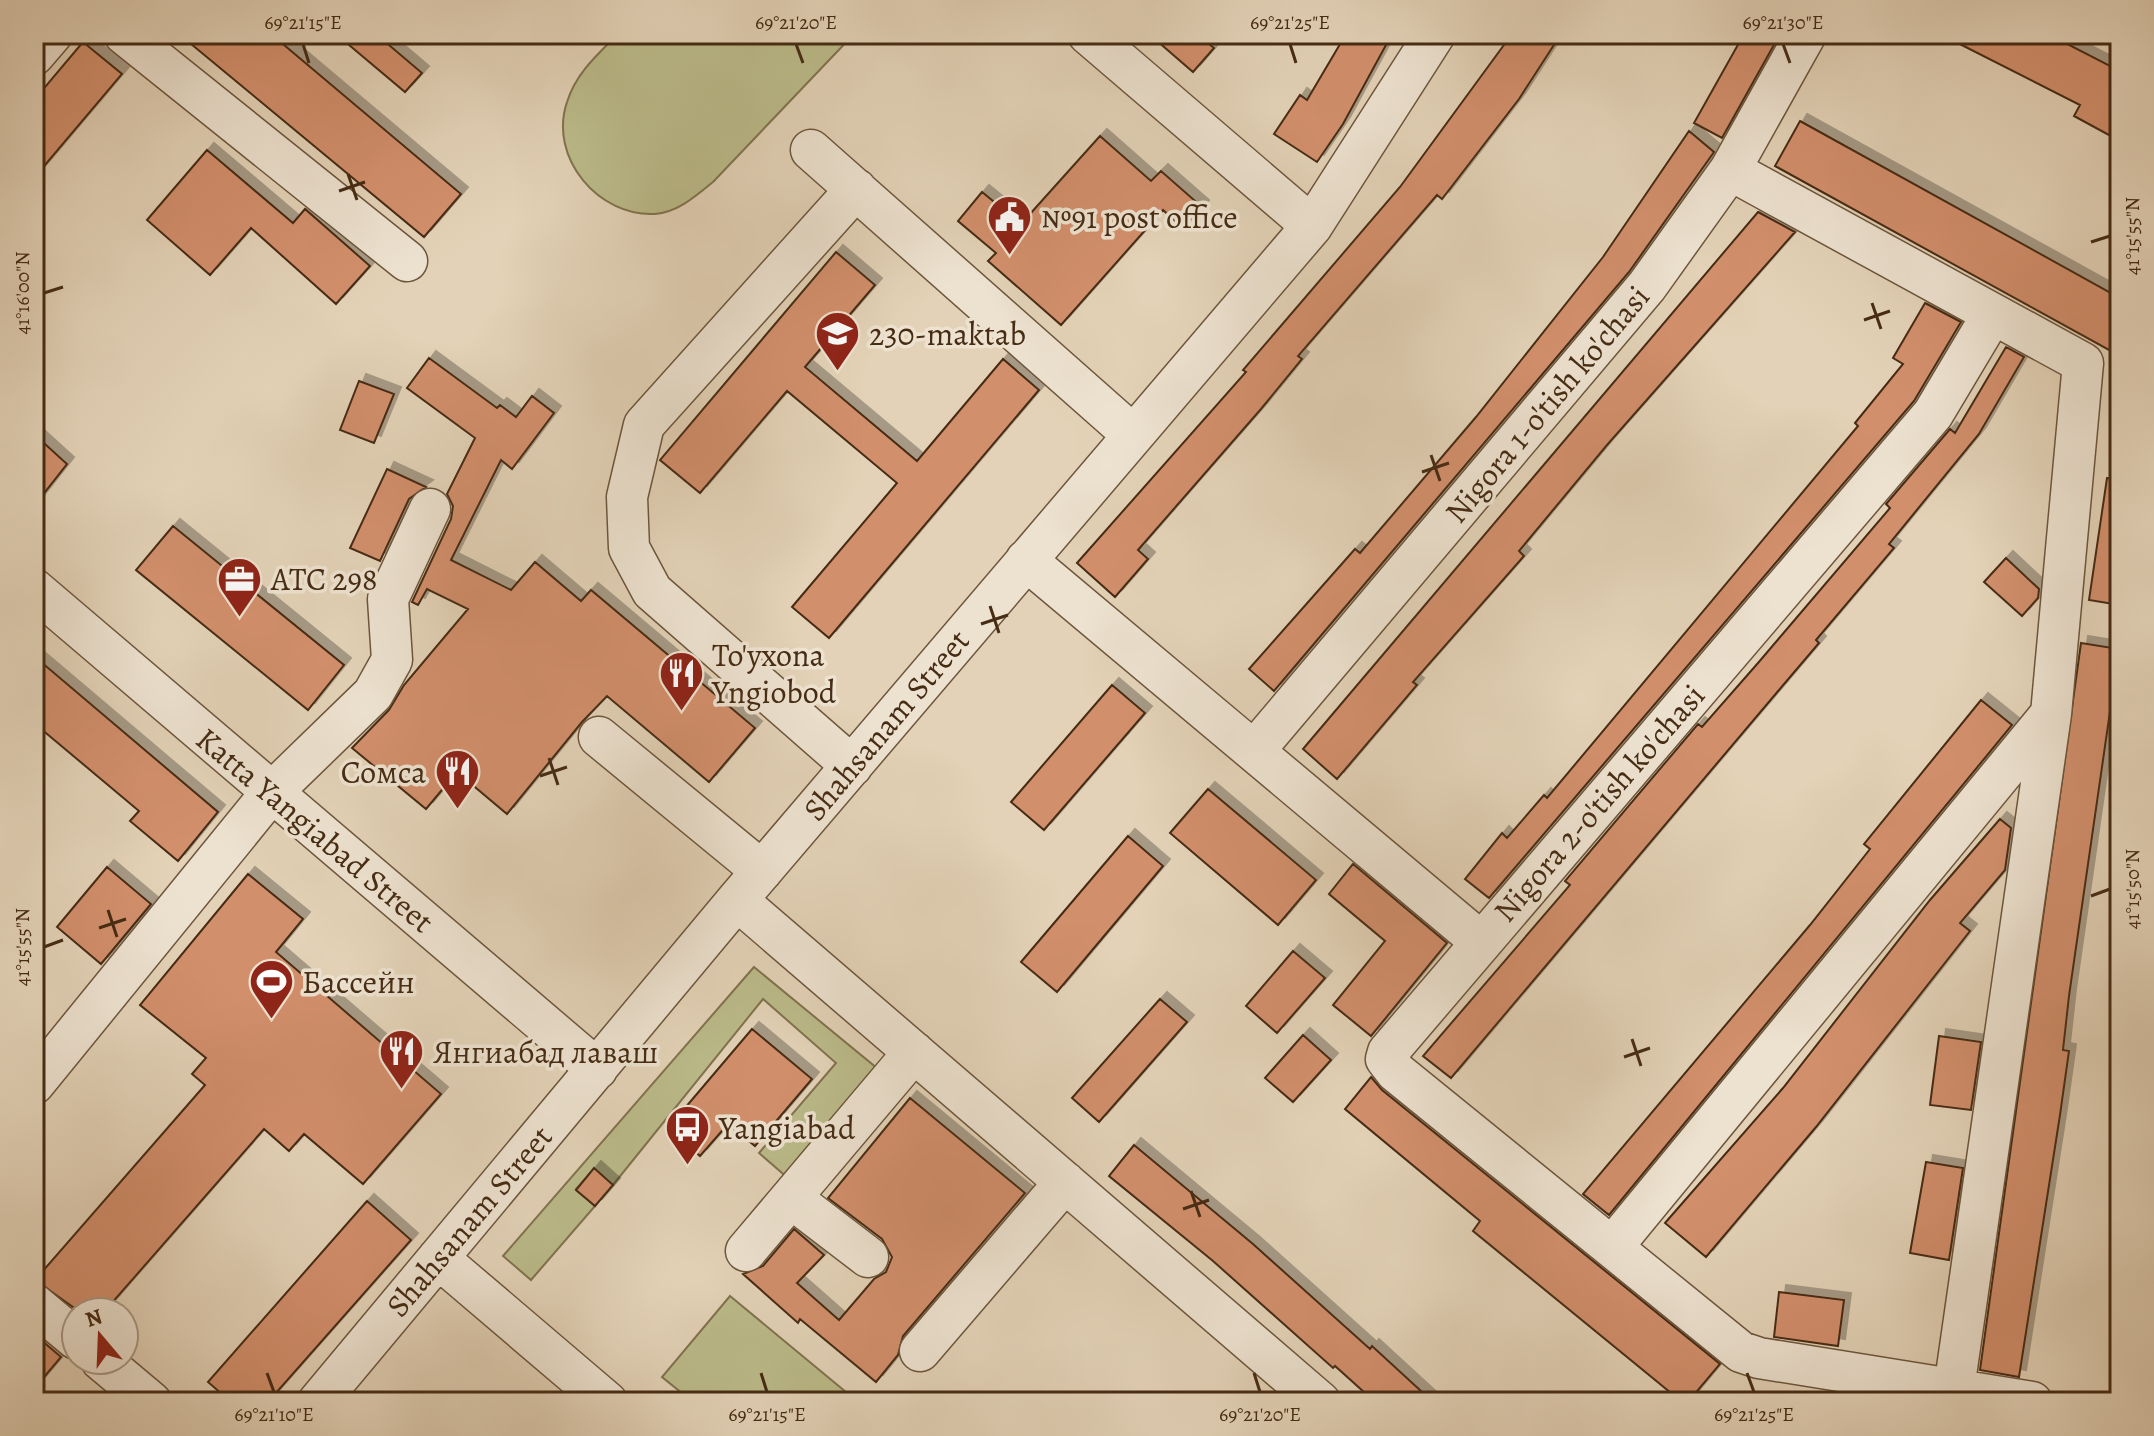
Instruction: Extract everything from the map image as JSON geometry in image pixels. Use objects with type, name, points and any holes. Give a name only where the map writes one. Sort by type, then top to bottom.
[{"type":"street","points":[[34,55],[52,34]]},
{"type":"street","points":[[124,34],[407,261]]},
{"type":"street","points":[[1088,34],[1312,226]]},
{"type":"street","name":"Shahsanam Street","points":[[318,1402],[750,886],[1312,226],[1435,34]]},
{"type":"street","name":"Nigora 1-o'tish ko'chasi","points":[[1254,751],[1647,286],[1730,170],[1806,34]]},
{"type":"street","points":[[811,150],[1133,435]]},
{"type":"street","points":[[1730,170],[2083,363],[2051,714],[1954,1389]]},
{"type":"street","points":[[852,766],[652,591],[629,548],[627,497],[644,425],[856,189]]},
{"type":"street","name":"Nigora 2-o'tish ko'chasi","points":[[1992,315],[1933,414],[1480,941],[1386,1059],[1396,1072],[1749,1355],[2032,1402]]},
{"type":"street","points":[[34,1084],[270,794],[373,694],[392,660],[388,599],[430,509]]},
{"type":"street","points":[[1026,560],[1480,941]]},
{"type":"street","name":"Katta Yangiabad Street","points":[[34,589],[270,794],[597,1069]]},
{"type":"street","points":[[1613,1246],[2051,714]]},
{"type":"street","points":[[599,737],[914,1052],[1320,1402]]},
{"type":"street","points":[[746,1251],[914,1052]]},
{"type":"street","points":[[920,1351],[1065,1182]]},
{"type":"street","points":[[791,1198],[868,1257]]},
{"type":"street","points":[[438,1258],[607,1402]]},
{"type":"street","points":[[34,1304],[60,1326]]},
{"type":"street","points":[[120,1376],[151,1402]]},
{"type":"shaded area","points":[[618,34],[854,34],[713,182],[679,207],[655,214],[615,206],[598,195],[572,163],[565,144],[563,123],[571,92],[588,65]]},
{"type":"shaded area","points":[[754,967],[878,1069],[789,1179],[759,1153],[836,1063],[763,999],[613,1185],[594,1169],[576,1189],[595,1206],[531,1280],[503,1256]]},
{"type":"shaded area","points":[[730,1296],[858,1402],[693,1402],[662,1377]]},
{"type":"building","points":[[179,34],[271,34],[461,194],[424,237]]},
{"type":"building","points":[[336,34],[376,34],[422,73],[405,92]]},
{"type":"building","points":[[1149,34],[1197,34],[1214,48],[1193,72]]},
{"type":"building","points":[[1346,34],[1392,34],[1343,124],[1317,162],[1274,134],[1300,95],[1307,100]]},
{"type":"building","points":[[1512,34],[1561,34],[1519,99],[1442,199],[1437,195],[1298,356],[1302,359],[1261,409],[1138,550],[1148,559],[1115,597],[1077,563],[1246,372],[1243,370],[1400,187]]},
{"type":"building","points":[[1744,34],[1780,34],[1722,138],[1694,123]]},
{"type":"building","points":[[1940,34],[2048,34],[2120,71],[2120,141],[2074,116],[2080,105]]},
{"type":"building","points":[[83,42],[122,74],[34,178],[34,100]]},
{"type":"building","points":[[1800,121],[2120,298],[2120,356],[1775,166]]},
{"type":"building","points":[[1689,131],[1714,152],[1629,272],[1274,691],[1249,669],[1355,549],[1360,553],[1476,417],[1603,257]]},
{"type":"building","points":[[1100,136],[1151,181],[1161,171],[1202,207],[1183,228],[1163,210],[1061,325],[988,261],[996,253],[958,221],[982,192],[1021,224]]},
{"type":"building","points":[[207,150],[293,223],[305,209],[370,266],[336,304],[251,228],[210,275],[147,220]]},
{"type":"building","points":[[1758,212],[1795,232],[1607,445],[1519,551],[1524,556],[1413,682],[1417,685],[1337,779],[1303,749]]},
{"type":"building","points":[[836,252],[875,285],[805,367],[917,461],[1003,359],[1039,390],[829,638],[792,607],[897,483],[787,391],[700,493],[660,460]]},
{"type":"building","points":[[1925,303],[1961,322],[1914,401],[1489,898],[1465,879],[1502,833],[1507,838],[1544,795],[1547,798],[1858,426],[1855,423],[1903,364],[1893,358]]},
{"type":"building","points":[[2006,347],[2024,357],[1979,434],[1889,544],[1894,548],[1816,640],[1819,643],[1451,1078],[1423,1056],[1570,885],[1565,881],[1698,724],[1702,727],[1758,663],[1890,508],[1886,504],[1950,429],[1955,433]]},
{"type":"building","points":[[429,358],[497,408],[500,405],[516,417],[532,396],[554,413],[512,469],[501,460],[451,560],[511,590],[535,562],[581,601],[591,590],[755,728],[709,782],[607,696],[507,814],[457,772],[426,809],[352,748],[389,710],[404,685],[468,609],[427,589],[418,605],[412,602],[451,519],[453,506],[447,494],[475,438],[407,388]]},
{"type":"building","points":[[359,381],[394,394],[374,443],[340,430]]},
{"type":"building","points":[[34,434],[67,464],[34,506]]},
{"type":"building","points":[[387,469],[426,487],[409,499],[380,561],[350,548]]},
{"type":"building","points":[[2107,478],[2120,479],[2120,605],[2089,600]]},
{"type":"building","name":"АТС 298","points":[[173,526],[344,665],[308,710],[136,570]]},
{"type":"building","points":[[2006,558],[2039,589],[2038,598],[2022,616],[1984,582]]},
{"type":"building","points":[[2081,643],[2119,649],[2069,996],[2063,1050],[2069,1051],[2019,1377],[1980,1370]]},
{"type":"building","points":[[34,656],[218,812],[178,861],[130,821],[139,811],[34,723]]},
{"type":"building","points":[[1112,685],[1145,713],[1044,830],[1011,802]]},
{"type":"building","points":[[1981,700],[2012,725],[1609,1215],[1583,1194],[1810,925],[1870,849],[1864,844]]},
{"type":"building","points":[[1208,789],[1316,880],[1278,925],[1170,833]]},
{"type":"building","points":[[2000,819],[2011,828],[2005,870],[1960,923],[1970,931],[1816,1127],[1706,1257],[1665,1223],[1783,1088],[1930,900]]},
{"type":"building","points":[[1128,836],[1163,866],[1057,992],[1021,962]]},
{"type":"building","points":[[1353,864],[1447,943],[1371,1036],[1333,1005],[1385,941],[1329,894]]},
{"type":"building","points":[[107,867],[151,904],[101,964],[57,927]]},
{"type":"building","points":[[248,874],[303,919],[276,952],[441,1094],[363,1184],[304,1134],[289,1151],[264,1129],[118,1296],[60,1298],[35,1280],[205,1085],[192,1074],[206,1058],[140,1005]]},
{"type":"building","points":[[1293,951],[1325,978],[1277,1033],[1246,1006]]},
{"type":"building","points":[[1160,999],[1187,1022],[1099,1122],[1072,1098]]},
{"type":"building","points":[[752,1029],[812,1079],[755,1146],[728,1124],[700,1156],[668,1128]]},
{"type":"building","points":[[1303,1035],[1331,1060],[1293,1102],[1265,1078]]},
{"type":"building","points":[[1939,1036],[1981,1042],[1971,1110],[1930,1105]]},
{"type":"building","points":[[1371,1077],[1382,1090],[1720,1364],[1688,1402],[1682,1402],[1473,1231],[1480,1221],[1345,1109]]},
{"type":"building","points":[[910,1098],[1025,1193],[903,1336],[898,1355],[876,1382],[800,1319],[798,1323],[743,1274],[763,1266],[794,1229],[824,1255],[797,1283],[839,1320],[874,1279],[886,1272],[892,1257],[882,1239],[828,1198]]},
{"type":"building","points":[[1134,1145],[1253,1244],[1370,1349],[1372,1346],[1433,1402],[1375,1402],[1213,1261],[1109,1176]]},
{"type":"building","points":[[1926,1162],[1963,1168],[1949,1260],[1910,1253]]},
{"type":"building","points":[[594,1168],[613,1185],[595,1206],[576,1190]]},
{"type":"building","points":[[367,1201],[411,1240],[268,1402],[231,1402],[208,1382]]},
{"type":"building","points":[[1779,1292],[1844,1300],[1838,1346],[1774,1337]]},
{"type":"building","points":[[34,1334],[60,1358],[34,1389]]},
{"type":"place","name":"№91 post office","points":[[1010,256]]},
{"type":"place","name":"230-maktab","points":[[838,373]]},
{"type":"place","name":"АТС 298","points":[[240,618]]},
{"type":"place","name":"To'yxona Yngiobod","points":[[681,712]]},
{"type":"place","name":"Сомса","points":[[457,811]]},
{"type":"place","name":"Бассейн","points":[[271,1021]]},
{"type":"place","name":"Янгиабад лаваш","points":[[402,1091]]},
{"type":"place","name":"Yangiabad","points":[[688,1167]]}]
